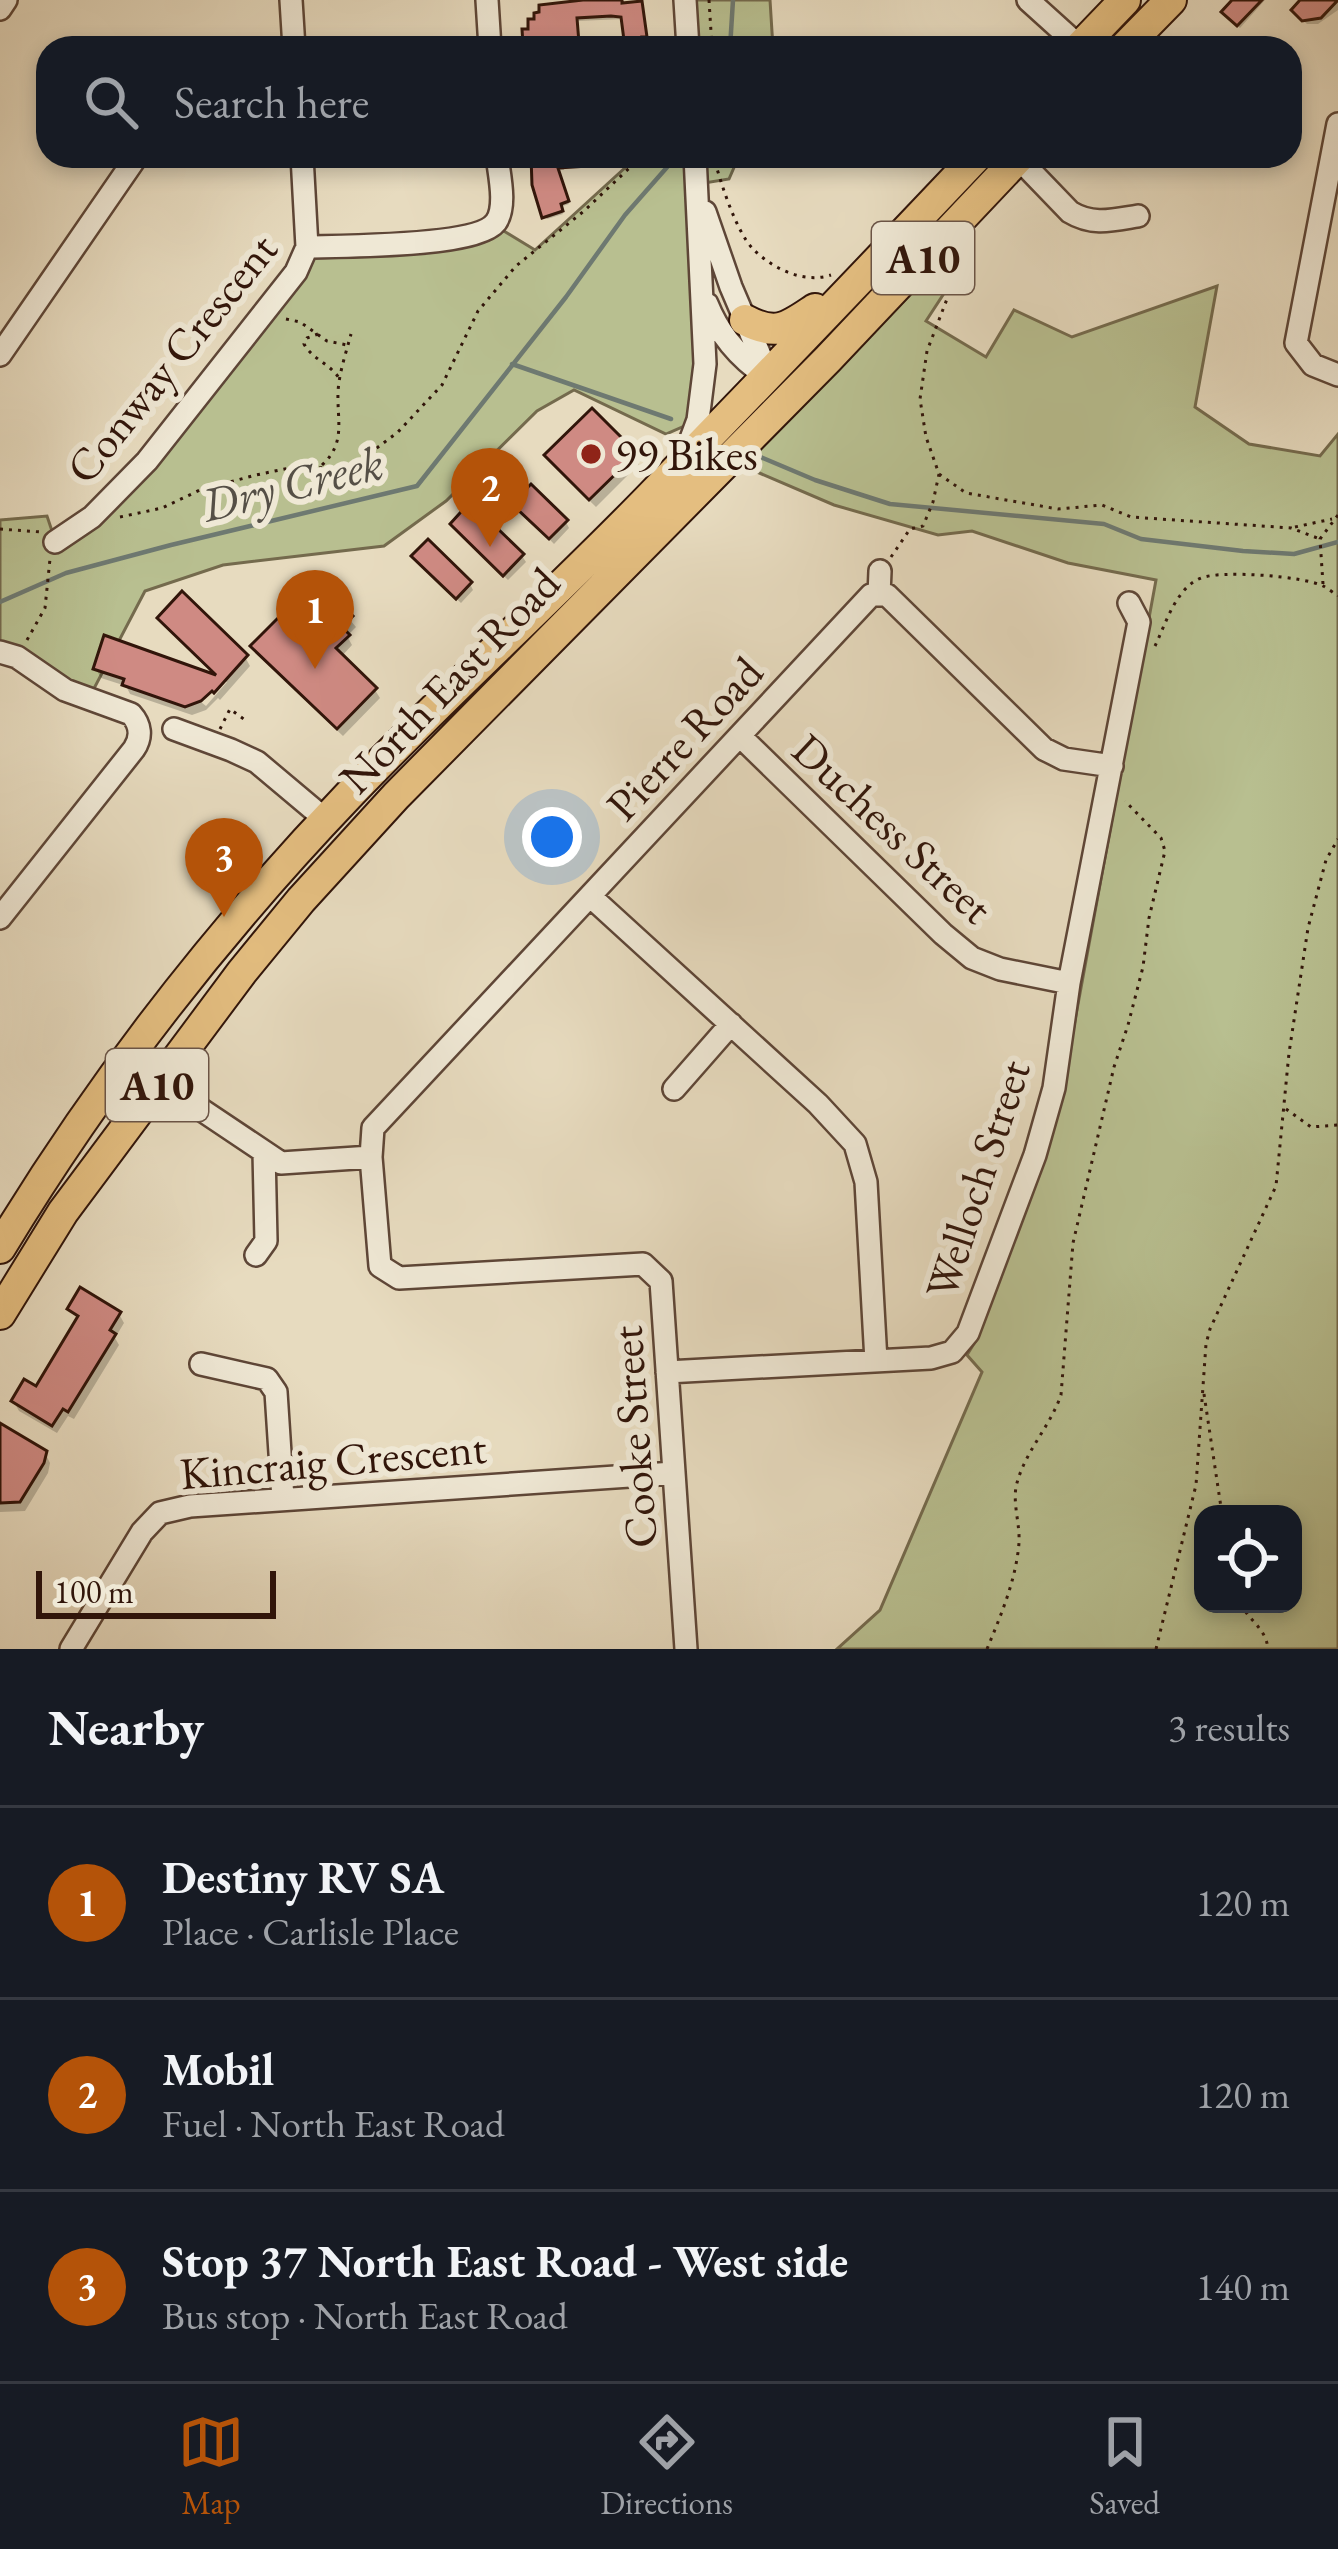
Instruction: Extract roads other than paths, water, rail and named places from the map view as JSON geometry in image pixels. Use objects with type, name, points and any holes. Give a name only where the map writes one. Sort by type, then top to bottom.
[{"type":"highway","points":[[1091,36],[1125,0]]},
{"type":"highway","points":[[1135,36],[1171,0]]},
{"type":"highway","name":"North East Road","points":[[0,1248],[114,1076],[326,820],[766,376],[841,284],[964,168]]},
{"type":"highway","name":"North East Road","points":[[0,1313],[63,1211],[242,972],[329,869],[1009,168]]},
{"type":"highway","points":[[745,320],[760,327],[784,328],[823,304],[841,284]]},
{"type":"highway","points":[[756,431],[766,376],[789,374],[828,358]]},
{"type":"highway","points":[[329,869],[332,844],[326,820],[350,825],[377,818]]},
{"type":"street","points":[[0,9],[6,0]]},
{"type":"street","points":[[291,0],[293,36]]},
{"type":"street","points":[[487,0],[489,36]]},
{"type":"street","points":[[685,0],[687,36]]},
{"type":"street","points":[[1028,0],[1067,36]]},
{"type":"street","points":[[1338,124],[1329,214],[1296,343],[1313,365],[1338,375]]},
{"type":"street","points":[[0,355],[129,168]]},
{"type":"street","points":[[303,168],[308,248]]},
{"type":"street","name":"Conway Crescent","points":[[56,542],[92,517],[147,461],[296,272],[308,248],[446,240],[481,233],[494,225],[500,208],[498,168]]},
{"type":"street","points":[[683,461],[704,386],[696,168]]},
{"type":"street","points":[[1029,168],[1080,218],[1105,222],[1138,216]]},
{"type":"street","points":[[698,195],[766,376]]},
{"type":"street","points":[[701,286],[726,340],[766,376]]},
{"type":"street","points":[[880,571],[879,596],[887,596],[1044,749],[1064,759],[1112,766]]},
{"type":"street","name":"Pierre Road","points":[[370,1157],[373,1128],[871,596],[879,596]]},
{"type":"street","name":"Welloch Street","points":[[667,1372],[931,1358],[952,1352],[968,1333],[1035,1155],[1054,1088],[1069,982],[1139,622],[1129,603]]},
{"type":"street","points":[[0,918],[134,749],[140,734],[131,715],[65,690],[9,655]]},
{"type":"street","points":[[174,729],[257,762],[326,820]]},
{"type":"street","name":"Duchess Street","points":[[740,736],[972,958],[1000,969],[1069,982]]},
{"type":"street","points":[[590,896],[818,1104],[855,1144],[866,1182],[876,1361]]},
{"type":"street","points":[[674,1089],[731,1024]]},
{"type":"street","points":[[160,1082],[281,1163],[370,1157]]},
{"type":"street","points":[[256,1255],[266,1241],[264,1152]]},
{"type":"street","name":"Cooke Street","points":[[370,1157],[380,1266],[399,1279],[644,1264],[661,1281],[686,1649]]},
{"type":"street","points":[[201,1364],[267,1379],[276,1392],[283,1499]]},
{"type":"street","name":"Kincraig Crescent","points":[[71,1649],[142,1532],[160,1513],[190,1506],[674,1473]]},
{"type":"waterway","name":"Dry Creek","points":[[731,36],[733,0]]},
{"type":"waterway","name":"Dry Creek","points":[[0,602],[66,573],[417,486],[666,168]]},
{"type":"waterway","points":[[512,364],[671,419]]},
{"type":"waterway","points":[[751,453],[890,504],[1104,524],[1141,539],[1243,551],[1294,554],[1338,542]]},
{"type":"place","name":"99 Bikes","points":[[591,454]]},
{"type":"place","name":"Mobil","points":[[490,547]]},
{"type":"place","name":"Destiny RV SA","points":[[315,669]]},
{"type":"place","name":"Stop 37 North East Road - West side","points":[[224,917]]}]
